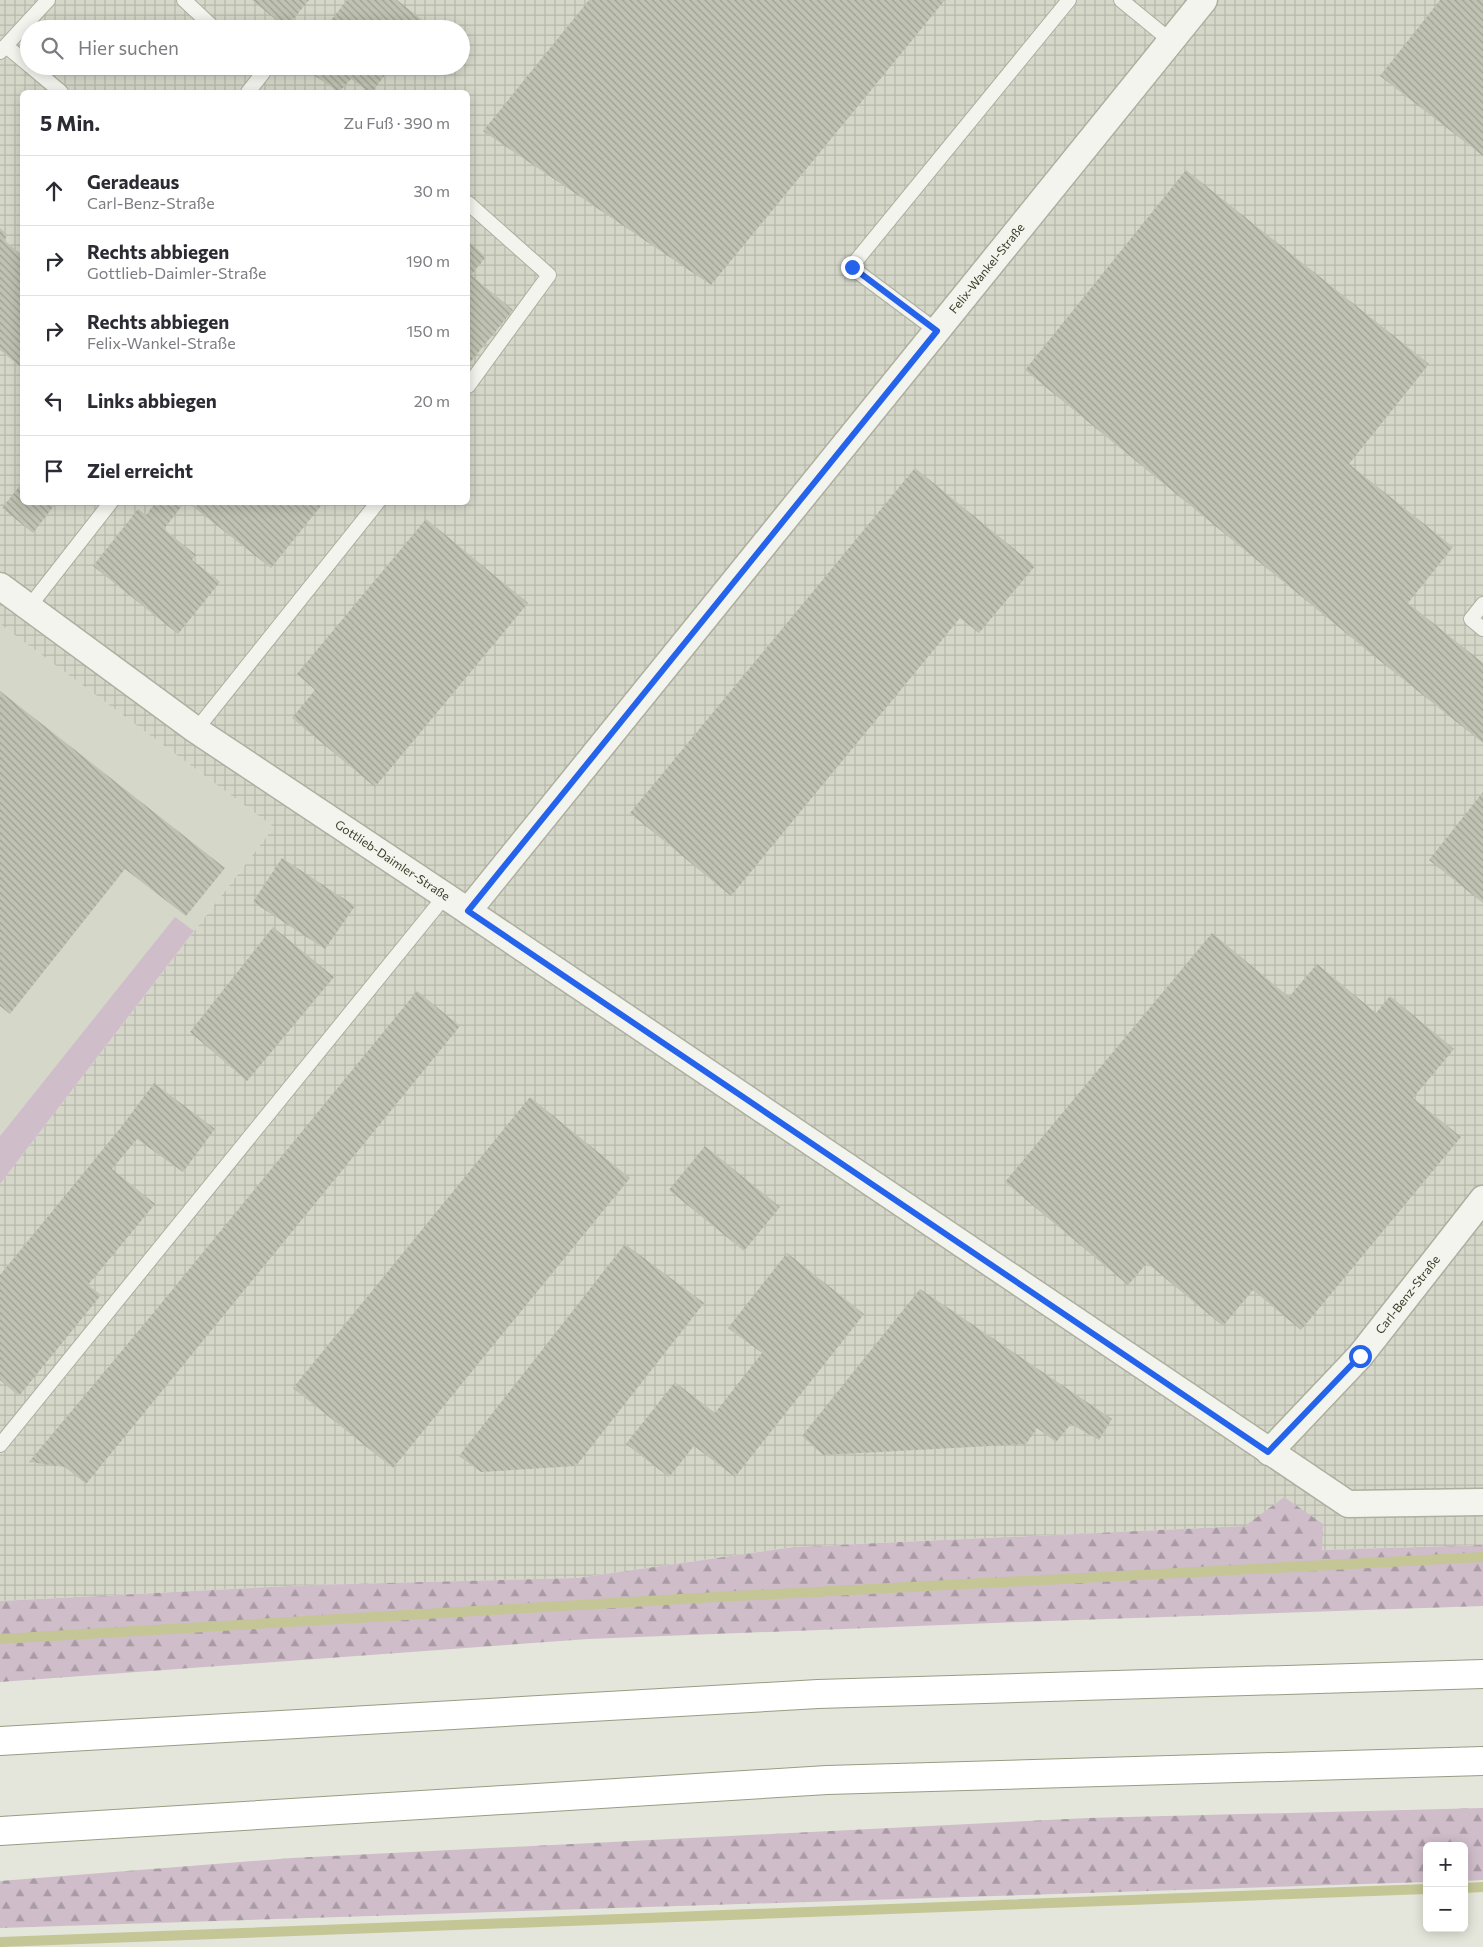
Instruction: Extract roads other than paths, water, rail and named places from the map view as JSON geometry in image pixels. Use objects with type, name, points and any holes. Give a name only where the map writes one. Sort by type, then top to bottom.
[{"type":"highway","points":[[0,1741],[818,1694],[1483,1674]]},
{"type":"highway","points":[[0,1830],[827,1780],[1483,1761]]},
{"type":"street","name":"Felix-Wankel-Straße","points":[[468,911],[1204,0]]},
{"type":"street","name":"Gottlieb-Daimler-Straße","points":[[0,586],[196,730],[1348,1504],[1483,1502]]},
{"type":"street","name":"Carl-Benz-Straße","points":[[1268,1452],[1360,1356],[1483,1200]]},
{"type":"lane","points":[[30,20],[48,0]]},
{"type":"lane","points":[[184,0],[205,20]]},
{"type":"lane","points":[[937,331],[852,267],[1069,0]]},
{"type":"lane","points":[[1121,0],[1171,41]]},
{"type":"lane","points":[[20,30],[3,49],[20,60]]},
{"type":"lane","points":[[40,75],[59,90]]},
{"type":"lane","points":[[250,90],[261,75]]},
{"type":"lane","points":[[470,204],[549,275],[470,383]]},
{"type":"lane","points":[[29,607],[109,505]]},
{"type":"lane","points":[[196,730],[376,505]]},
{"type":"lane","points":[[1483,604],[1471,618],[1483,629]]},
{"type":"lane","points":[[0,1444],[445,896]]},
{"type":"waterway","points":[[0,1639],[698,1598],[1483,1557]]},
{"type":"waterway","points":[[1468,1888],[1483,1887]]},
{"type":"waterway","points":[[0,1942],[1423,1889]]}]
